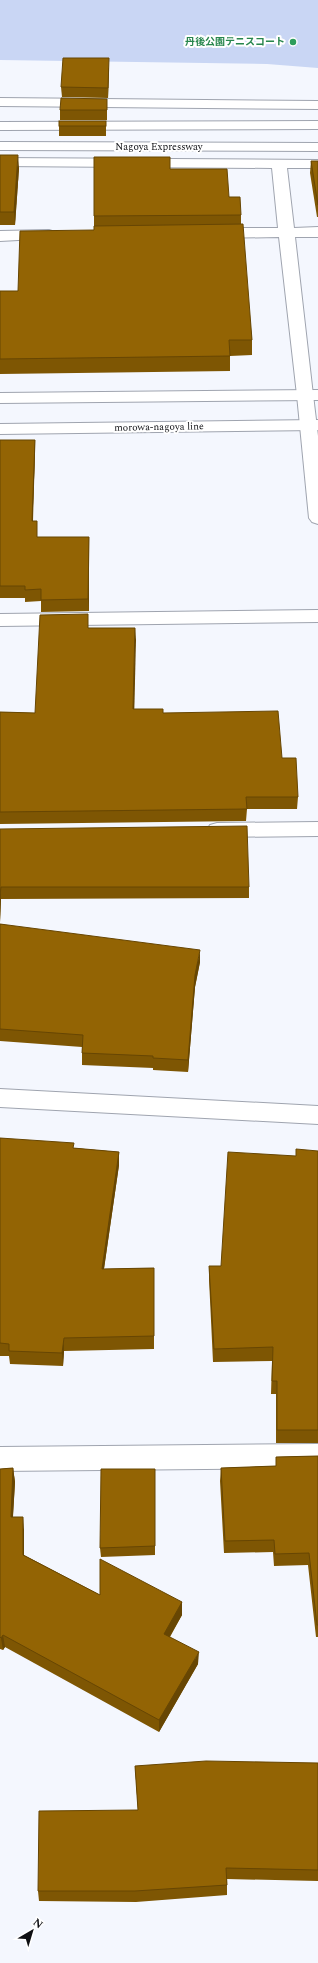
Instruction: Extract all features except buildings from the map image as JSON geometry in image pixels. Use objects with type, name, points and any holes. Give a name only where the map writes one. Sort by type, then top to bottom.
[{"type":"main road","points":[[0,102],[318,105]]},
{"type":"main road","points":[[0,126],[318,125]]},
{"type":"main road","name":"Nagoya Expressway","points":[[0,146],[318,147]]},
{"type":"main road","points":[[0,162],[318,164]]},
{"type":"main road","points":[[279,164],[287,232],[311,395],[318,518]]},
{"type":"main road","points":[[199,233],[318,232]]},
{"type":"main road","points":[[0,236],[64,235]]},
{"type":"main road","points":[[0,398],[311,395]]},
{"type":"main road","name":"morowa-nagoya line","points":[[0,429],[313,425]]},
{"type":"main road","points":[[0,620],[318,616]]},
{"type":"main road","points":[[199,830],[318,829]]},
{"type":"main road","points":[[0,1098],[318,1115]]},
{"type":"main road","points":[[0,1459],[318,1456]]},
{"type":"shaded area","points":[[0,0],[318,0],[318,68],[267,64],[0,60]]},
{"type":"place","name":"丹後公園テニスコート","points":[[293,42]]}]
